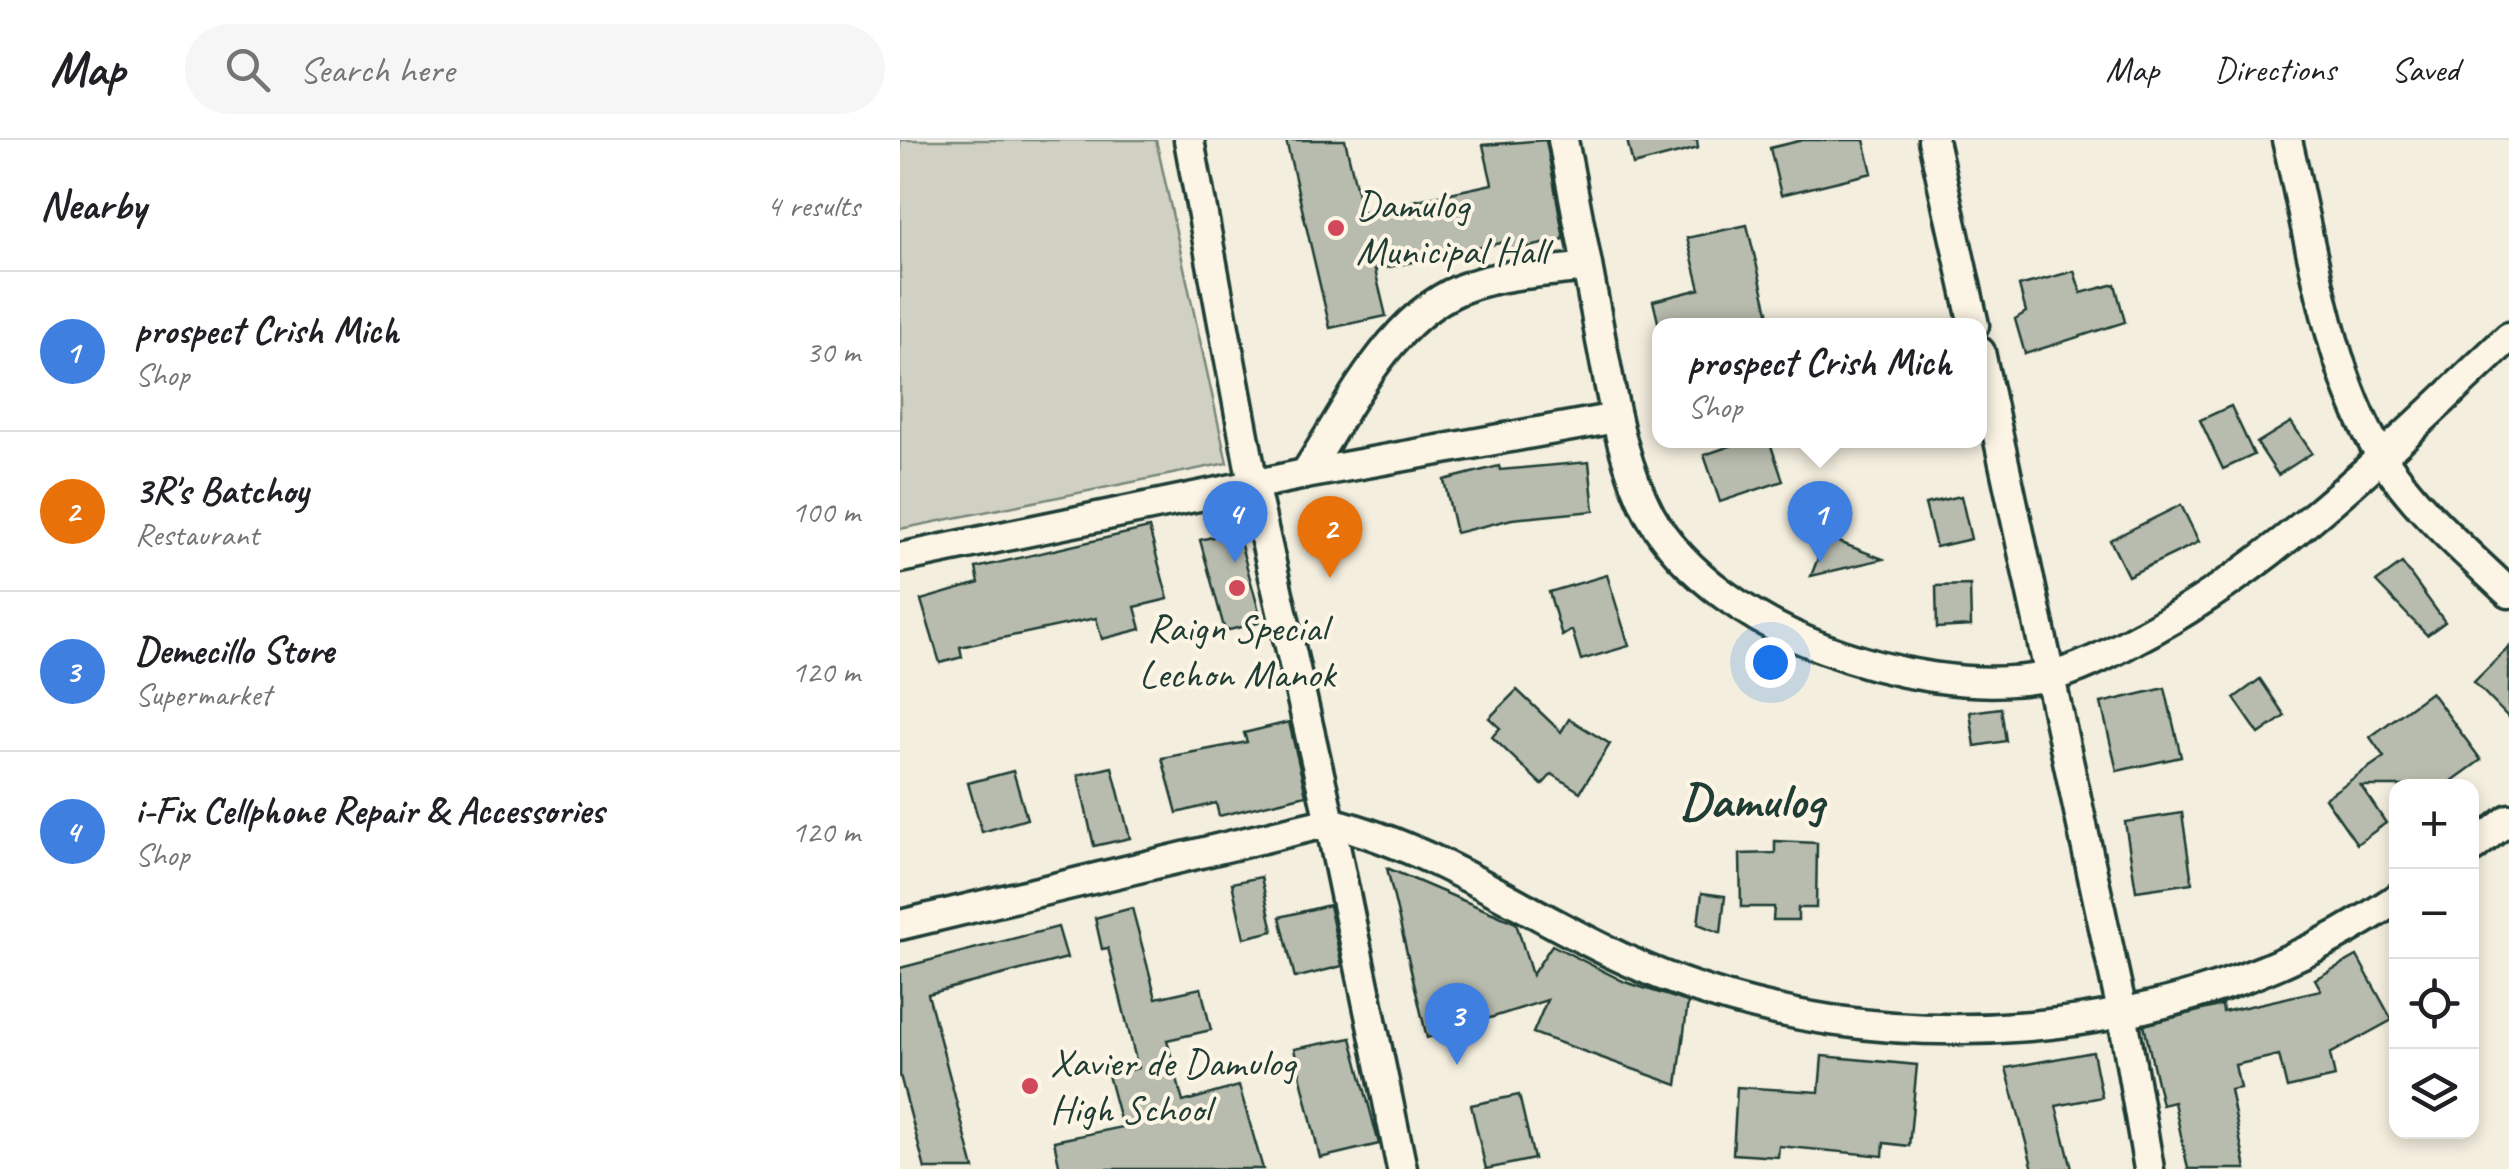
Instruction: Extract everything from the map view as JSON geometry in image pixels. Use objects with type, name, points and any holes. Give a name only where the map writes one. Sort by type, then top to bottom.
[{"type":"street","points":[[1189,140],[1253,484],[1330,822],[1402,1169]]},
{"type":"street","points":[[1563,140],[1616,418],[1630,471],[1652,518],[1688,563],[1733,600],[1794,637],[1850,659],[1922,674],[1991,682],[2052,676],[2103,656],[2222,586],[2382,457],[2509,337]]},
{"type":"street","points":[[1933,140],[1972,318]]},
{"type":"street","points":[[2287,140],[2340,360],[2365,428],[2382,457],[2430,516],[2509,593]]},
{"type":"street","points":[[1306,474],[1395,340],[1430,303],[1473,284],[1587,266]]},
{"type":"street","points":[[1987,384],[2122,1012],[2149,1169]]},
{"type":"street","points":[[900,558],[1253,484],[1616,418]]},
{"type":"street","points":[[2479,842],[2509,818]]},
{"type":"street","points":[[900,926],[1330,822],[1386,836],[1643,967],[1737,1003],[1832,1022],[1926,1029],[2037,1023],[2122,1012],[2204,992],[2297,955],[2389,903]]},
{"type":"shaded area","points":[[900,140],[1156,140],[1227,463],[900,529]]},
{"type":"building","points":[[1286,140],[1345,140],[1362,212],[1492,184],[1483,145],[1546,140],[1564,239],[1508,252],[1505,242],[1375,270],[1386,316],[1330,328]]},
{"type":"building","points":[[1627,140],[1697,140],[1698,148],[1633,165]]},
{"type":"building","points":[[1803,140],[1864,140],[1872,173],[1781,195],[1770,148]]},
{"type":"building","points":[[1747,225],[1770,318],[1657,318],[1653,301],[1700,289],[1687,238]]},
{"type":"building","points":[[2074,271],[2081,293],[2115,284],[2125,322],[2025,354],[2015,319],[2026,312],[2019,286]]},
{"type":"building","points":[[2231,406],[2254,455],[2223,469],[2200,420]]},
{"type":"building","points":[[2291,422],[2312,453],[2278,475],[2257,443]]},
{"type":"building","points":[[1725,448],[1772,448],[1783,481],[1720,502],[1704,455]]},
{"type":"building","points":[[1589,462],[1594,511],[1512,519],[1456,533],[1444,480],[1499,466],[1500,470]]},
{"type":"building","points":[[1961,496],[1971,539],[1936,547],[1925,504]]},
{"type":"building","points":[[2181,505],[2199,542],[2128,576],[2110,540]]},
{"type":"building","points":[[1149,528],[1168,599],[1135,607],[1141,629],[1102,639],[1096,618],[960,647],[962,657],[940,663],[921,600],[979,583],[976,568]]},
{"type":"building","points":[[1237,531],[1262,622],[1225,631],[1200,540]]},
{"type":"building","points":[[1826,537],[1883,559],[1811,576]]},
{"type":"building","points":[[2402,563],[2445,622],[2427,635],[2376,582]]},
{"type":"building","points":[[1607,575],[1629,646],[1581,660],[1572,630],[1562,636],[1549,592]]},
{"type":"building","points":[[1970,585],[1971,626],[1937,628],[1936,586]]},
{"type":"building","points":[[2509,647],[2509,718],[2474,682]]},
{"type":"building","points":[[2260,679],[2285,716],[2259,734],[2234,698]]},
{"type":"building","points":[[2165,688],[2181,757],[2117,771],[2101,703]]},
{"type":"building","points":[[1517,690],[1561,732],[1569,719],[1610,744],[1580,792],[1552,774],[1542,785],[1492,737],[1500,728],[1489,718]]},
{"type":"building","points":[[2431,692],[2481,760],[2455,779],[2389,779],[2389,786],[2361,786],[2386,823],[2357,844],[2325,798],[2384,757],[2370,737]]},
{"type":"building","points":[[2001,708],[2006,741],[1975,746],[1970,712]]},
{"type":"building","points":[[1289,722],[1306,795],[1219,816],[1216,803],[1177,813],[1162,758],[1247,742],[1244,733]]},
{"type":"building","points":[[1112,767],[1130,838],[1094,846],[1078,775]]},
{"type":"building","points":[[1013,771],[1027,819],[982,832],[968,783]]},
{"type":"building","points":[[2182,813],[2192,883],[2136,891],[2125,822]]},
{"type":"building","points":[[1775,841],[1817,843],[1816,908],[1798,908],[1798,920],[1773,920],[1774,907],[1741,907],[1740,854],[1775,853]]},
{"type":"building","points":[[1387,868],[1516,923],[1532,975],[1552,945],[1625,982],[1688,1002],[1677,1085],[1533,1033],[1547,1000],[1427,1038]]},
{"type":"building","points":[[1261,877],[1273,931],[1244,938],[1232,883]]},
{"type":"building","points":[[1702,893],[1725,896],[1721,933],[1698,924]]},
{"type":"building","points":[[1329,905],[1342,966],[1295,978],[1280,917]]},
{"type":"building","points":[[1132,908],[1156,998],[1201,988],[1211,1030],[1167,1040],[1183,1102],[1239,1086],[1263,1169],[1060,1169],[1054,1141],[1122,1127],[1108,1075],[1138,1068],[1108,948],[1102,949],[1095,918]]},
{"type":"building","points":[[1058,927],[1067,958],[928,994],[974,1169],[925,1169],[900,1075],[900,968]]},
{"type":"building","points":[[2357,956],[2389,1015],[2389,1022],[2330,1054],[2335,1077],[2287,1088],[2279,1055],[2235,1065],[2240,1088],[2230,1090],[2246,1169],[2188,1169],[2174,1102],[2162,1105],[2144,1025],[2222,1005],[2223,1012],[2321,990],[2315,979]]},
{"type":"building","points":[[1351,1038],[1379,1144],[1320,1158],[1294,1049]]},
{"type":"building","points":[[2093,1052],[2102,1097],[2056,1106],[2072,1169],[2033,1169],[2006,1068]]},
{"type":"building","points":[[1822,1056],[1917,1065],[1909,1146],[1884,1143],[1883,1156],[1779,1146],[1778,1157],[1733,1154],[1737,1087],[1819,1092]]},
{"type":"building","points":[[1519,1095],[1534,1159],[1486,1169],[1471,1105]]},
{"type":"place","name":"Damulog Municipal Hall","points":[[1336,228]]},
{"type":"place","name":"i-Fix Cellphone Repair & Accessories","points":[[1235,563]]},
{"type":"place","name":"prospect Crish Mich","points":[[1820,563]]},
{"type":"place","name":"3R's Batchoy","points":[[1330,578]]},
{"type":"place","name":"Raign Special Lechon Manok","points":[[1237,588]]},
{"type":"place","name":"Demecillo Store","points":[[1457,1065]]},
{"type":"place","name":"Xavier de Damulog High School","points":[[1030,1086]]},
{"type":"district","name":"Damulog","points":[[1752,800]]}]
